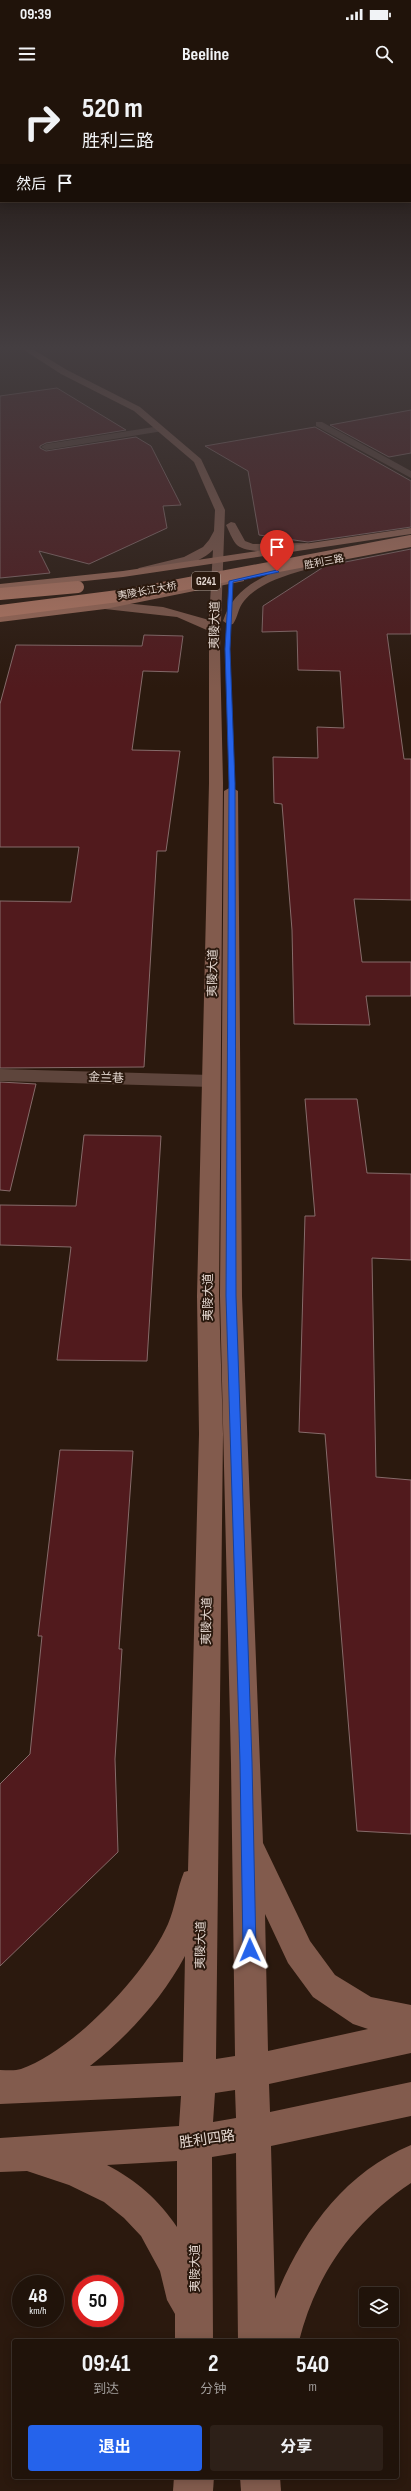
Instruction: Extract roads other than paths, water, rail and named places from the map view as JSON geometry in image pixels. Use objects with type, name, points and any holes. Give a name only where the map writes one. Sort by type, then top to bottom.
[{"type":"highway","name":"夷陵长江大桥","points":[[0,602],[90,592],[233,561],[411,535]]},
{"type":"highway","name":"夷陵长江大桥","points":[[0,611],[126,595],[411,541]]},
{"type":"highway","points":[[0,594],[52,590],[233,561]]},
{"type":"main road","name":"夷陵大道","points":[[194,2339],[195,2142],[199,2078],[211,1434],[208,1296],[216,783],[223,583],[233,561],[220,510],[199,463]]},
{"type":"main road","name":"夷陵大道","points":[[209,463],[230,510],[225,528]]},
{"type":"main road","points":[[123,574],[173,564],[200,555],[216,542],[225,528],[241,543],[251,546],[312,546]]},
{"type":"main road","name":"胜利三路","points":[[0,587],[233,561],[312,546],[411,530]]},
{"type":"main road","name":"胜利三路","points":[[0,618],[105,605],[223,583],[324,561],[411,546]]},
{"type":"main road","points":[[105,605],[182,614],[222,626],[237,602],[247,592],[275,578],[324,561]]},
{"type":"main road","name":"夷陵大道","points":[[222,626],[227,649],[232,783],[231,1296],[248,1844],[252,2133],[257,2339]]},
{"type":"main road","points":[[248,1844],[298,1952],[324,1986],[365,2012],[411,2021]]},
{"type":"main road","points":[[8,2087],[51,2074],[90,2045],[133,2003],[161,1968],[180,1935],[203,1857]]},
{"type":"main road","points":[[8,2087],[199,2078],[252,2071],[411,2036]]},
{"type":"main road","name":"胜利四路","points":[[9,2155],[195,2142],[252,2133],[411,2099]]},
{"type":"main road","points":[[9,2155],[73,2167],[109,2184],[144,2212],[163,2236],[180,2272],[194,2339]]},
{"type":"main road","points":[[281,2339],[300,2285],[318,2250],[348,2211],[377,2185],[411,2163]]},
{"type":"main road","points":[[193,2491],[194,2479]]},
{"type":"main road","points":[[260,2479],[261,2491]]},
{"type":"street","points":[[387,463],[411,476]]},
{"type":"street","name":"金兰巷","points":[[0,1075],[211,1081]]}]
